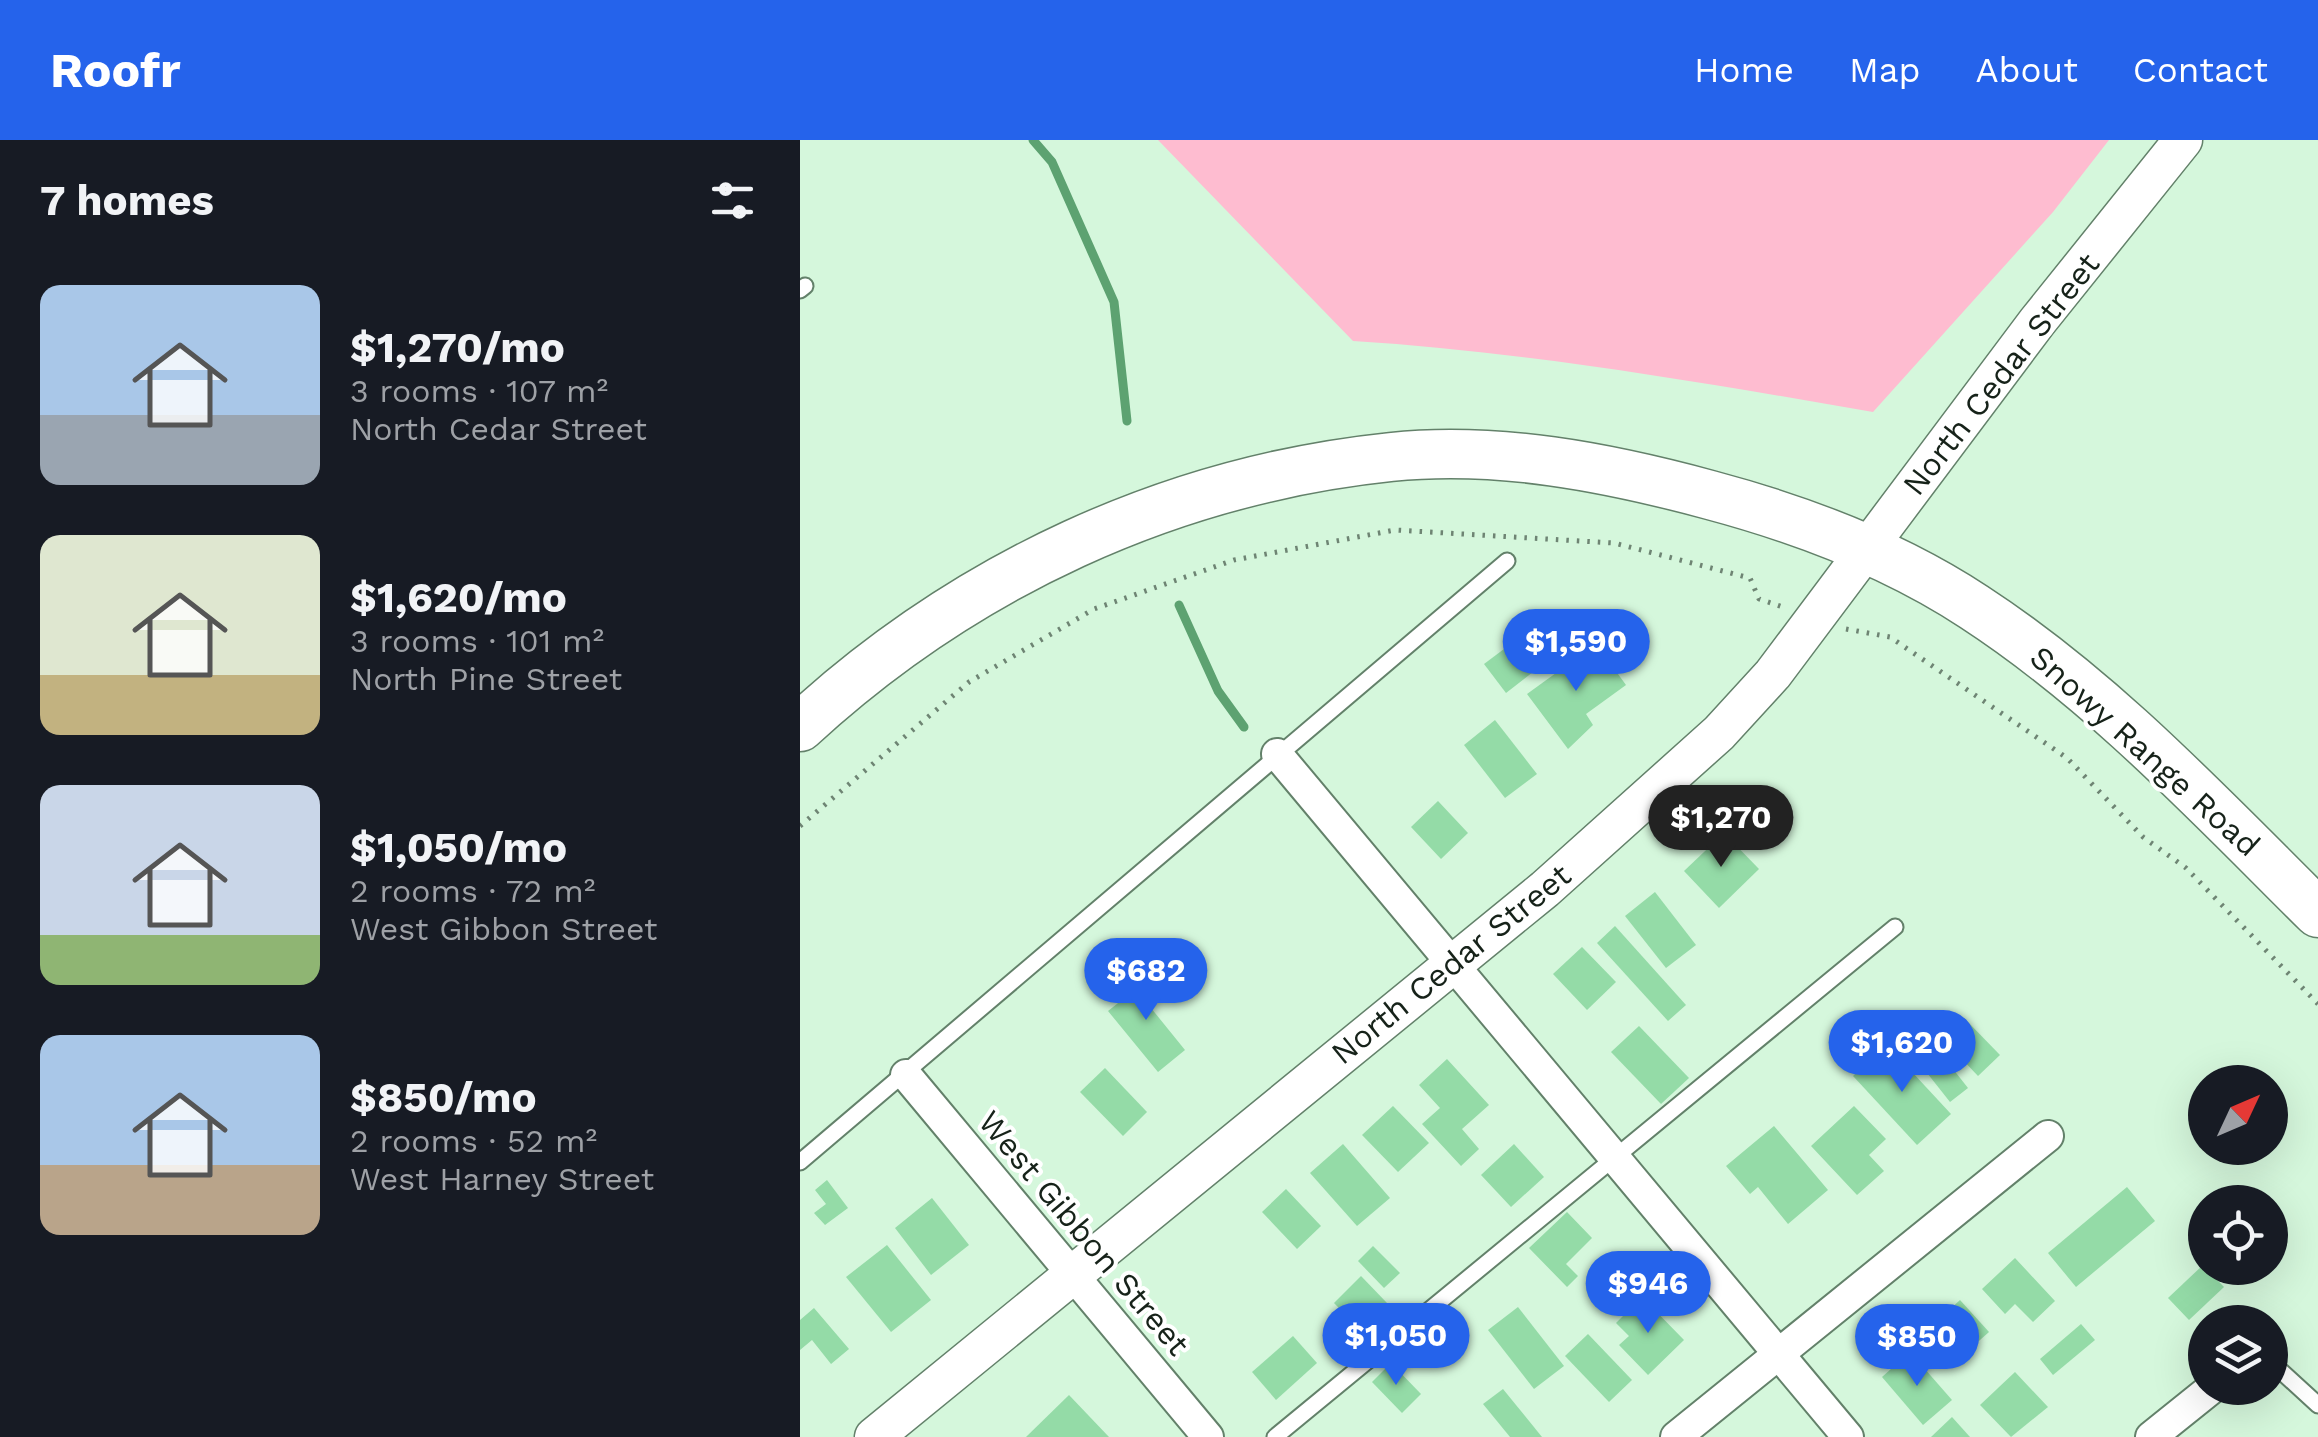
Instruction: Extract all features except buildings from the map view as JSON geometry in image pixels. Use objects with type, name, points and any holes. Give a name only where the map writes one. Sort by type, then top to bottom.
[{"type":"main road","name":"Snowy Range Road","points":[[800,727],[890,650],[1030,562],[1114,523],[1213,492],[1335,466],[1433,456],[1558,462],[1735,502],[1864,550],[1970,604],[2040,652],[2124,724],[2318,913]]},
{"type":"street","name":"North Cedar Street","points":[[874,1437],[1545,889],[1680,772],[1773,674],[2037,322],[2183,140]]},
{"type":"street","points":[[1278,754],[1848,1437]]},
{"type":"street","name":"West Gibbon Street","points":[[906,1075],[1208,1437]]},
{"type":"street","points":[[1676,1437],[2048,1136]]},
{"type":"street","points":[[2151,1437],[2191,1405]]},
{"type":"lane","points":[[800,1162],[1507,561]]},
{"type":"lane","points":[[1275,1437],[1895,927]]},
{"type":"lane","points":[[2288,1377],[2318,1404]]},
{"type":"path","points":[[800,826],[968,682],[1094,608],[1234,560],[1395,530],[1614,543],[1750,578],[1758,599],[1862,635],[1890,637],[2066,758],[2142,836],[2186,868],[2318,1004]]},
{"type":"shaded area","points":[[1158,140],[2109,140],[2053,212],[1873,412],[1549,360],[1353,341]]},
{"type":"waterway","points":[[1033,140],[1052,162],[1114,302],[1127,421]]},
{"type":"waterway","points":[[1179,605],[1218,691],[1244,727]]}]
